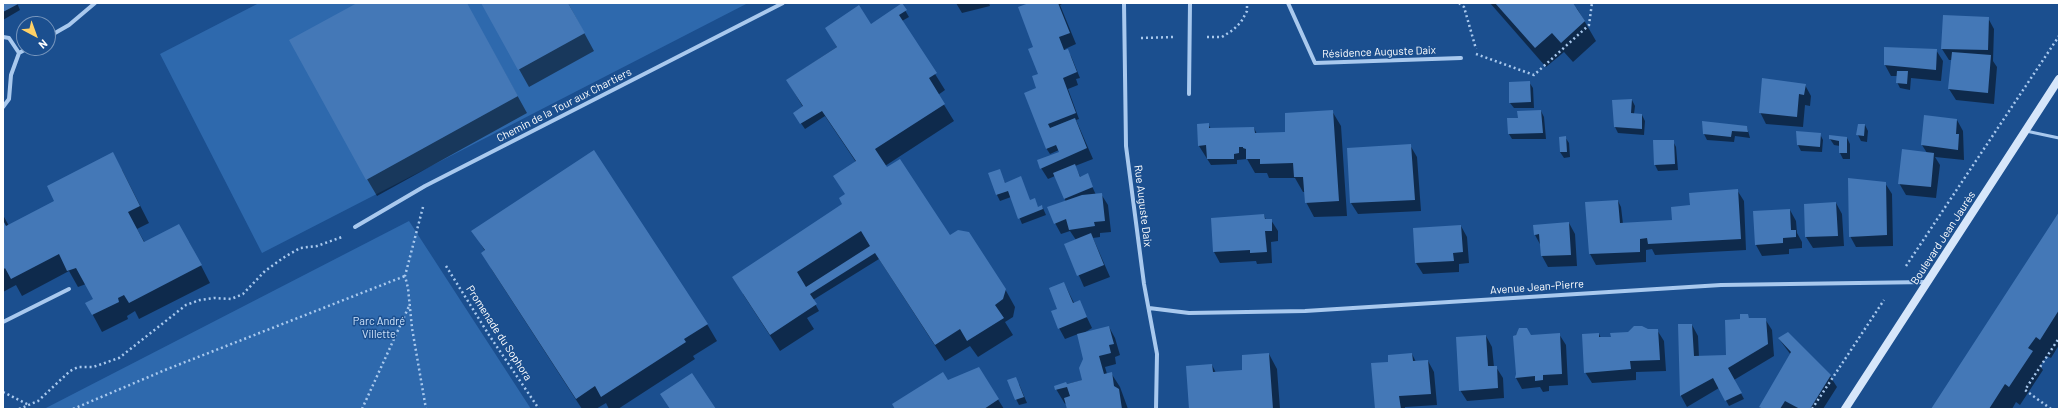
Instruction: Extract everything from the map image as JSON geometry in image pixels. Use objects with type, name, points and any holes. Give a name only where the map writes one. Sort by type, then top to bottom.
[{"type":"street","points":[[56,32],[69,25],[95,3]]},
{"type":"street","name":"Chemin de la Tour aux Chartiers","points":[[355,227],[426,186],[783,3]]},
{"type":"street","name":"Rue Auguste Daix","points":[[1124,3],[1126,146],[1144,284],[1157,354],[1156,409]]},
{"type":"street","points":[[1189,94],[1190,3]]},
{"type":"street","name":"Résidence Auguste Daix","points":[[1288,3],[1315,63],[1461,58]]},
{"type":"street","points":[[3,37],[8,38],[16,48]]},
{"type":"street","points":[[3,107],[9,99],[11,75],[19,56]]},
{"type":"street","name":"Boulevard Jean Jaurès","points":[[1845,409],[2059,79]]},
{"type":"street","name":"Avenue Jean-Pierre","points":[[1149,308],[1190,313],[1305,310],[1722,285],[1927,282]]},
{"type":"street","points":[[3,322],[69,289]]},
{"type":"lane","points":[[2026,131],[2059,138]]},
{"type":"path","points":[[1460,3],[1464,7],[1478,53]]},
{"type":"path","points":[[1461,58],[1478,53],[1534,74],[1589,25],[1592,3]]},
{"type":"path","points":[[1812,409],[2059,36]]},
{"type":"path","points":[[424,204],[405,276],[426,409]]},
{"type":"path","points":[[19,409],[38,401],[70,370],[78,367],[93,367],[120,358],[186,305],[200,300],[232,299],[243,294],[265,271],[283,258],[300,248],[332,241],[345,235],[355,227]]},
{"type":"path","name":"Promenade du Sophora","points":[[446,266],[489,335],[539,409]]},
{"type":"path","points":[[73,409],[165,370],[405,276]]},
{"type":"path","points":[[362,409],[410,304]]},
{"type":"path","points":[[2051,409],[2025,390],[2059,338]]},
{"type":"path","points":[[3,392],[29,405]]},
{"type":"green space","points":[[259,3],[748,3],[262,253],[160,54]]},
{"type":"green space","name":"Parc André Villette","points":[[409,221],[531,409],[44,409]]},
{"type":"building","points":[[3,3],[20,3],[3,12]]},
{"type":"building","points":[[357,3],[467,3],[518,96],[366,180],[289,40]]},
{"type":"building","points":[[481,3],[568,3],[585,33],[518,70]]},
{"type":"building","points":[[902,3],[907,10],[899,15],[937,73],[929,78],[945,104],[875,149],[887,167],[900,159],[950,235],[958,230],[969,232],[1006,289],[1003,299],[995,305],[1004,318],[967,341],[960,329],[935,345],[875,253],[810,294],[817,304],[770,335],[732,277],[842,204],[839,198],[845,194],[833,176],[856,161],[822,111],[800,124],[793,113],[803,106],[786,80],[837,47],[825,28],[859,5],[871,24]],"holes":[[[861,231],[870,246],[806,287],[797,272]]]},
{"type":"building","points":[[1029,3],[1058,3],[1070,33],[1059,37],[1064,50],[1068,49],[1077,72],[1063,78],[1076,113],[1048,124],[1050,128],[1075,118],[1087,148],[1040,169],[1037,160],[1059,152],[1056,145],[1046,149],[1024,93],[1036,88],[1032,76],[1038,74],[1028,49],[1033,47],[1018,7]]},
{"type":"building","points":[[1495,3],[1573,3],[1585,21],[1561,43],[1552,33],[1535,48]]},
{"type":"building","points":[[1943,15],[1989,17],[1988,50],[1941,49]]},
{"type":"building","points":[[1884,47],[1937,49],[1936,70],[1884,65]]},
{"type":"building","points":[[1952,52],[1991,55],[1988,93],[1948,89]]},
{"type":"building","points":[[1897,71],[1908,71],[1907,84],[1896,83]]},
{"type":"building","points":[[1762,78],[1806,84],[1804,95],[1799,94],[1797,117],[1759,113]]},
{"type":"building","points":[[1530,81],[1531,102],[1509,103],[1509,82]]},
{"type":"building","points":[[1632,99],[1631,113],[1642,114],[1642,129],[1614,127],[1612,100]]},
{"type":"building","points":[[1333,110],[1339,201],[1305,203],[1303,177],[1294,177],[1293,163],[1260,164],[1260,159],[1246,159],[1246,149],[1243,147],[1239,147],[1239,153],[1234,154],[1234,159],[1207,159],[1206,145],[1198,146],[1197,124],[1209,123],[1209,128],[1254,127],[1255,133],[1285,132],[1285,113]]},
{"type":"building","points":[[1541,110],[1543,133],[1508,134],[1507,118],[1518,118],[1517,111]]},
{"type":"building","points":[[1924,115],[1957,119],[1956,134],[1959,134],[1958,150],[1921,145]]},
{"type":"building","points":[[1702,121],[1747,126],[1748,132],[1732,131],[1731,137],[1703,134]]},
{"type":"building","points":[[1858,124],[1865,124],[1864,136],[1856,135]]},
{"type":"building","points":[[1796,131],[1821,133],[1820,147],[1797,145]]},
{"type":"building","points":[[1829,135],[1847,137],[1847,153],[1839,153],[1839,141],[1829,139]]},
{"type":"building","points":[[1566,136],[1567,152],[1560,152],[1559,137]]},
{"type":"building","points":[[1653,140],[1674,140],[1675,164],[1654,165]]},
{"type":"building","points":[[1411,144],[1415,200],[1350,203],[1347,148]]},
{"type":"building","points":[[1902,149],[1934,153],[1931,187],[1898,184]]},
{"type":"building","points":[[594,150],[708,324],[684,339],[686,342],[601,397],[595,386],[576,399],[481,253],[485,250],[471,231]]},
{"type":"building","points":[[113,152],[140,206],[128,212],[144,242],[179,224],[202,265],[129,303],[124,295],[118,298],[119,302],[92,315],[85,303],[93,299],[76,268],[67,271],[59,254],[11,279],[5,268],[3,270],[3,220],[6,226],[54,201],[47,186]]},
{"type":"building","points":[[1075,164],[1080,177],[1088,173],[1093,187],[1064,199],[1053,173]]},
{"type":"building","points":[[1000,169],[1005,183],[1021,176],[1030,200],[1035,198],[1038,207],[1042,205],[1043,209],[1018,219],[1008,191],[996,195],[988,173]]},
{"type":"building","points":[[1848,178],[1886,182],[1887,235],[1849,237]]},
{"type":"building","points":[[1738,189],[1741,239],[1648,244],[1647,238],[1640,239],[1640,252],[1589,254],[1585,202],[1618,200],[1620,223],[1672,220],[1671,207],[1690,205],[1689,193]]},
{"type":"building","points":[[1102,193],[1105,221],[1094,222],[1095,226],[1069,230],[1066,219],[1054,224],[1047,207],[1082,195]]},
{"type":"building","points":[[1836,202],[1838,236],[1805,237],[1804,204]]},
{"type":"building","points":[[1790,209],[1791,230],[1796,230],[1796,237],[1783,238],[1783,243],[1755,245],[1753,211]]},
{"type":"building","points":[[2059,212],[2059,310],[2040,340],[2036,337],[2028,348],[2033,351],[2009,387],[2005,384],[1989,409],[1931,409]]},
{"type":"building","points":[[1264,214],[1265,219],[1272,219],[1272,231],[1265,231],[1267,252],[1250,253],[1250,250],[1213,252],[1211,218]]},
{"type":"building","points":[[1569,222],[1571,255],[1541,256],[1539,234],[1534,235],[1533,225]]},
{"type":"building","points":[[1461,225],[1463,252],[1453,253],[1454,261],[1415,263],[1413,228]]},
{"type":"building","points":[[1091,233],[1104,265],[1077,276],[1064,244]]},
{"type":"building","points":[[1064,282],[1073,303],[1080,300],[1087,317],[1058,329],[1051,311],[1057,309],[1049,288]]},
{"type":"building","points":[[1740,314],[1748,314],[1749,318],[1766,318],[1768,344],[1728,368],[1742,393],[1725,401],[1713,378],[1680,396],[1678,324],[1692,324],[1694,356],[1726,355],[1725,320],[1740,319]]},
{"type":"building","points":[[1109,326],[1114,344],[1109,345],[1111,353],[1099,356],[1104,374],[1112,372],[1114,386],[1119,389],[1122,409],[1067,409],[1064,398],[1070,396],[1067,387],[1055,390],[1054,386],[1066,382],[1067,384],[1082,380],[1079,368],[1083,359],[1077,334]]},
{"type":"building","points":[[1634,326],[1642,326],[1648,329],[1658,329],[1660,360],[1630,361],[1631,369],[1584,373],[1582,334],[1599,333],[1599,337],[1611,337],[1610,333],[1628,332]]},
{"type":"building","points":[[1519,328],[1527,328],[1531,335],[1560,333],[1562,374],[1543,375],[1543,380],[1535,381],[1535,376],[1515,378],[1513,336],[1516,335]]},
{"type":"building","points":[[1788,332],[1831,375],[1810,409],[1800,409],[1785,401],[1780,409],[1763,409],[1759,407],[1791,352],[1778,338]]},
{"type":"building","points":[[1486,335],[1488,366],[1497,366],[1498,388],[1459,391],[1456,337]]},
{"type":"building","points":[[1269,353],[1273,409],[1189,409],[1186,366],[1212,364],[1213,372],[1242,370],[1242,355]]},
{"type":"building","points":[[1412,353],[1413,361],[1428,360],[1431,394],[1399,396],[1401,409],[1375,409],[1371,363],[1388,362],[1388,355]]},
{"type":"building","points":[[979,367],[999,399],[984,409],[895,409],[892,404],[943,372],[948,380]]},
{"type":"building","points":[[692,373],[716,409],[670,409],[660,394]]},
{"type":"building","points":[[1016,377],[1024,397],[1015,400],[1007,380]]}]
